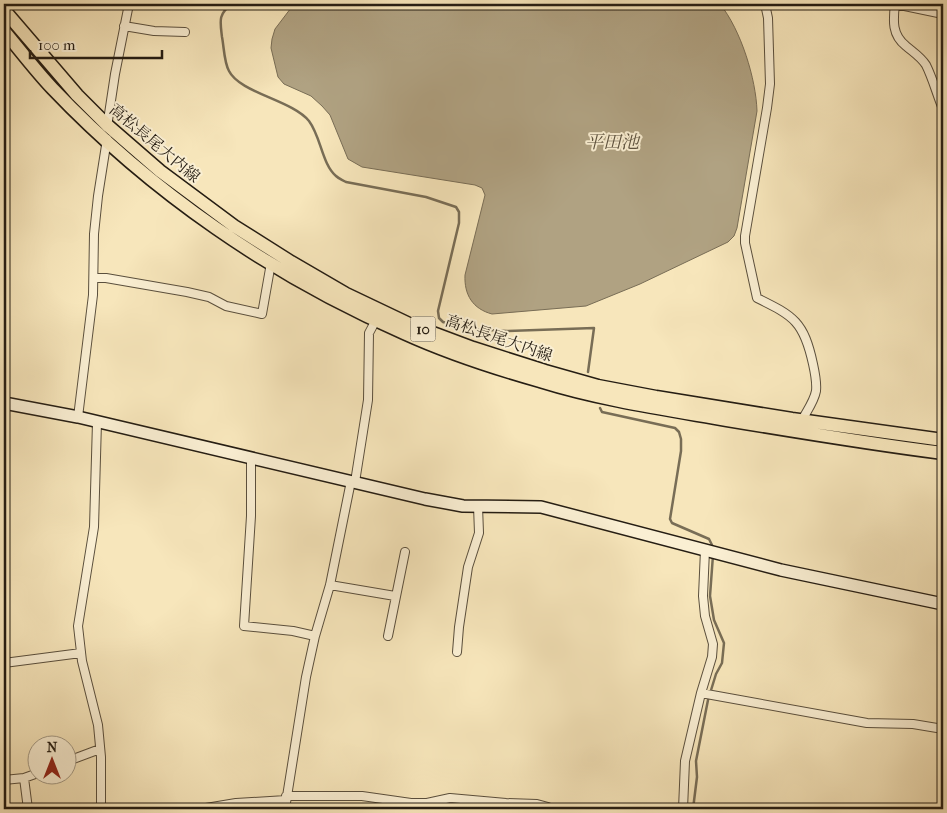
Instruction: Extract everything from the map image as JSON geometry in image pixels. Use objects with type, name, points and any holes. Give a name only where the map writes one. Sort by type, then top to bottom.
[{"type":"main road","name":"高松長尾大内線","points":[[4,10],[58,74],[107,126],[160,171],[234,226],[346,294],[409,324],[473,348],[598,386],[800,424],[943,440]]},
{"type":"main road","name":"高松長尾大内線","points":[[4,31],[51,87],[107,141],[152,179],[226,236],[341,303],[405,334],[470,359],[542,382],[597,396],[652,407],[943,453]]},
{"type":"street","points":[[78,417],[89,339],[97,205],[107,141],[107,126],[129,4]]},
{"type":"street","points":[[765,4],[768,18],[770,84],[745,244],[757,298],[781,309],[796,320],[809,344],[816,378],[816,389],[800,424]]},
{"type":"street","points":[[943,14],[895,4],[893,26],[895,34],[905,46],[922,60],[943,109]]},
{"type":"street","points":[[124,26],[154,31],[185,32]]},
{"type":"street","points":[[94,278],[106,278],[188,292],[209,297],[226,306],[262,314],[271,263]]},
{"type":"street","points":[[285,809],[306,677],[315,636],[330,585],[365,427],[368,400],[369,333],[376,320]]},
{"type":"street","points":[[4,403],[78,417],[425,499],[463,506],[542,507],[781,570],[943,604]]},
{"type":"street","points":[[98,422],[94,527],[78,626],[81,653],[98,725],[101,809],[155,809]]},
{"type":"street","points":[[251,457],[251,516],[244,626],[293,631],[315,636]]},
{"type":"street","points":[[457,652],[468,567],[479,534],[478,506]]},
{"type":"street","points":[[684,809],[685,761],[701,693],[712,657],[713,644],[703,596],[705,550]]},
{"type":"street","points":[[388,636],[405,552]]},
{"type":"street","points":[[330,585],[395,596]]},
{"type":"street","points":[[4,663],[81,653]]},
{"type":"street","points":[[701,693],[867,723],[913,724],[943,729]]},
{"type":"street","points":[[78,757],[100,749]]},
{"type":"street","points":[[4,780],[28,777]]},
{"type":"street","points":[[24,778],[28,809]]},
{"type":"street","points":[[200,809],[286,798],[362,796],[411,803],[427,803],[450,798],[537,804],[550,809]]},
{"type":"water","name":"平田池","points":[[294,4],[720,4],[728,15],[746,55],[754,84],[757,111],[737,228],[734,236],[728,242],[640,284],[586,306],[492,314],[485,312],[471,300],[465,282],[465,275],[485,195],[482,188],[475,185],[362,167],[348,159],[330,115],[311,96],[284,84],[278,77],[271,48],[272,39],[275,29]]},
{"type":"waterway","points":[[232,4],[224,11],[221,18],[225,59],[229,71],[235,79],[244,85],[291,107],[309,121],[324,158],[331,171],[338,178],[346,182],[426,197],[456,207],[459,212],[459,223],[438,311],[439,318],[443,322],[469,329],[507,331],[594,328],[588,372]]},
{"type":"waterway","points":[[600,408],[602,412],[675,428],[679,432],[681,451],[670,519],[672,523],[709,539],[713,550]]},
{"type":"waterway","points":[[693,809],[697,777],[696,761],[708,700],[716,674],[722,663],[724,643],[714,620],[710,596],[713,555]]}]
